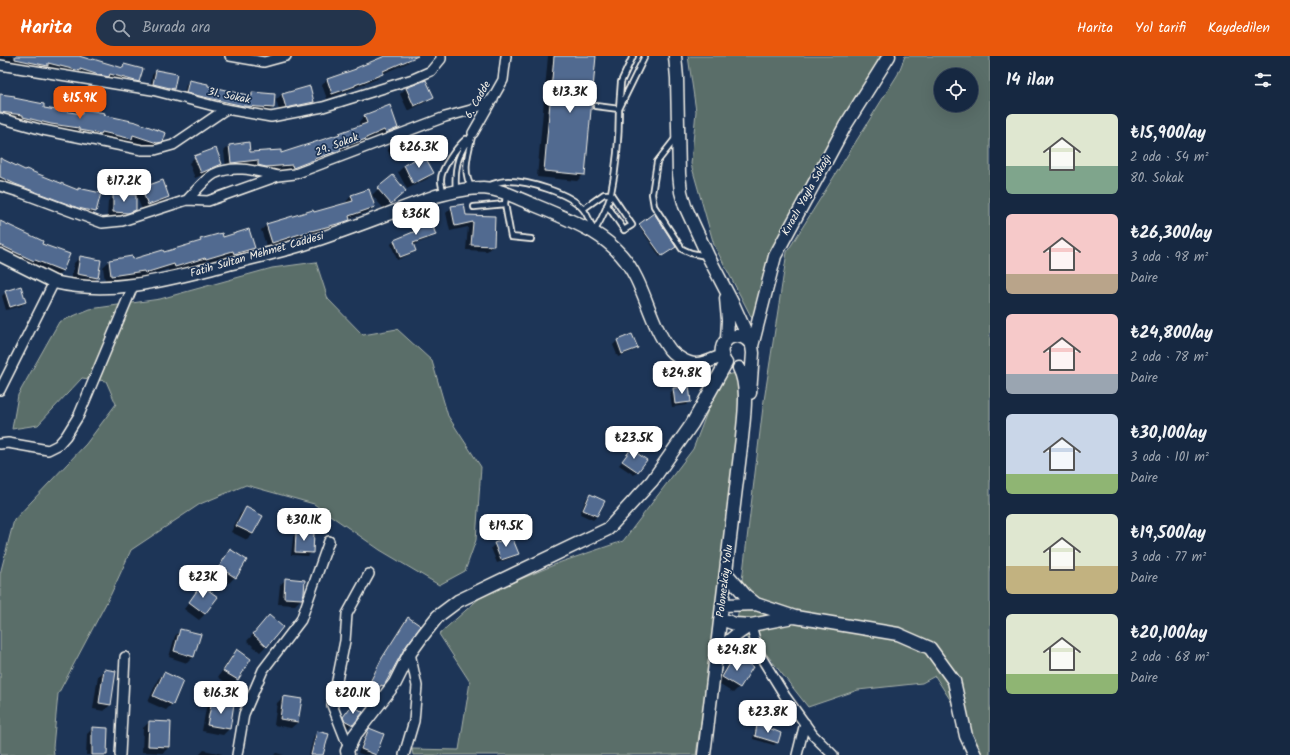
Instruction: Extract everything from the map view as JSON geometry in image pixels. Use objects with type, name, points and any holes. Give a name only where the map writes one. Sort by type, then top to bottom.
[{"type":"main road","points":[[675,56],[678,78],[679,174],[681,192],[685,206],[724,289],[734,306],[752,351],[747,364],[739,368],[730,366],[724,360],[721,348],[727,339],[728,309],[724,289]]},
{"type":"main road","points":[[679,135],[683,121],[685,101],[685,81],[682,56]]},
{"type":"main road","name":"Kırazlı Yayla Sokağı","points":[[745,407],[750,392],[752,351],[774,256],[845,126],[889,56]]},
{"type":"main road","name":"Fatih Sultan Mehmet Caddesi","points":[[0,255],[54,282],[80,286],[133,286],[170,279],[304,244],[444,194],[456,191],[478,189],[499,190],[505,199],[550,211],[594,232],[622,256],[634,274],[660,334],[670,351],[686,362],[696,364],[724,360]]},
{"type":"main road","points":[[727,339],[739,336],[747,339],[752,351]]},
{"type":"main road","points":[[348,752],[354,736],[394,683],[410,654],[438,616],[458,601],[608,529],[652,481],[692,424],[724,360]]},
{"type":"main road","points":[[739,368],[743,378],[745,407]]},
{"type":"main road","name":"Polonezköy Yolu","points":[[704,755],[745,407]]},
{"type":"main road","points":[[726,573],[745,595],[756,604],[794,617],[898,634],[930,648],[954,681],[966,736],[975,755]]},
{"type":"main road","points":[[722,606],[756,604]]},
{"type":"main road","points":[[721,619],[735,624],[751,625],[794,617]]},
{"type":"main road","points":[[716,655],[728,641],[751,625]]},
{"type":"street","points":[[230,56],[264,62],[286,56]]},
{"type":"street","name":"31. Sokak","points":[[0,65],[152,90],[226,109],[272,117],[323,106],[412,79],[430,71],[441,59],[441,56]]},
{"type":"street","name":"6. Cadde","points":[[473,133],[503,80],[506,56]]},
{"type":"street","name":"29. Sokak","points":[[0,186],[102,223],[122,221],[187,200],[208,201],[278,176],[295,174],[445,117],[470,110],[493,99]]},
{"type":"street","points":[[0,118],[43,130],[142,150],[155,150],[173,145],[226,109]]},
{"type":"street","name":"29. Sokak","points":[[187,200],[213,175],[230,169],[252,170],[278,176]]},
{"type":"street","points":[[0,390],[54,282]]},
{"type":"street","points":[[0,444],[8,443],[48,450],[58,445],[66,436],[79,414],[133,286]]},
{"type":"street","points":[[236,755],[244,714],[263,670],[301,620],[329,541]]},
{"type":"street","points":[[348,752],[332,705],[345,641],[347,614],[369,574]]},
{"type":"street","points":[[751,625],[754,640],[761,657],[785,696],[813,735],[833,755]]},
{"type":"street","points":[[404,755],[414,721],[417,686],[410,654]]},
{"type":"street","points":[[120,755],[125,657]]},
{"type":"street","points":[[797,755],[805,723]]},
{"type":"lane","points":[[594,232],[611,194],[618,140],[621,82],[633,56]]},
{"type":"lane","points":[[619,109],[645,56]]},
{"type":"lane","points":[[623,76],[633,81]]},
{"type":"lane","points":[[596,106],[619,109]]},
{"type":"lane","points":[[473,133],[466,174],[467,181],[478,189],[499,182],[508,181],[530,184],[564,196],[583,209],[594,232]]},
{"type":"lane","points":[[456,191],[455,179],[458,156],[462,147],[473,133]]},
{"type":"lane","points":[[444,194],[441,181],[444,171],[460,144],[473,133]]},
{"type":"lane","points":[[679,135],[657,162],[652,194],[654,206],[682,249],[691,253],[708,256]]},
{"type":"lane","points":[[583,209],[604,194],[611,194]]},
{"type":"lane","points":[[607,205],[624,230],[632,225],[611,194]]},
{"type":"lane","points":[[474,207],[505,199],[511,237],[531,239]]},
{"type":"green space","points":[[688,56],[893,56],[777,245],[755,324],[714,245],[691,164],[696,111]]},
{"type":"green space","points":[[905,56],[990,56],[990,755],[968,755],[951,701],[935,676],[922,683],[858,690],[808,707],[764,651],[736,630],[763,407],[787,252],[898,74]]},
{"type":"green space","points":[[316,262],[328,299],[363,335],[397,329],[432,361],[448,416],[481,467],[476,540],[465,571],[439,585],[380,550],[314,504],[246,485],[200,504],[131,550],[111,594],[58,694],[53,747],[54,755],[0,755],[0,574],[14,520],[86,444],[116,404],[106,381],[82,378],[38,425],[12,429],[18,395],[59,322],[90,309],[160,299],[272,268]]},
{"type":"green space","points":[[742,372],[725,569],[696,755],[413,755],[412,749],[459,750],[470,682],[439,634],[483,595],[561,562],[623,541],[693,449],[721,376]]},
{"type":"building","points":[[15,56],[79,56],[123,68],[124,64],[143,69],[139,82],[110,74],[109,77],[80,69],[80,71],[48,63],[48,66],[15,59]]},
{"type":"building","points":[[385,56],[418,56],[383,71],[383,74],[332,94],[327,79],[356,69]]},
{"type":"building","points":[[554,56],[596,56],[585,175],[544,171]]},
{"type":"building","points":[[156,70],[177,74],[174,89],[153,84]]},
{"type":"building","points":[[189,80],[252,96],[252,92],[275,94],[274,108],[244,106],[186,93]]},
{"type":"building","points":[[426,80],[434,97],[414,106],[406,88]]},
{"type":"building","points":[[310,86],[314,102],[286,108],[282,94]]},
{"type":"building","points":[[0,94],[15,96],[14,98],[44,104],[44,108],[82,114],[82,109],[105,113],[104,115],[136,122],[166,133],[163,142],[157,143],[133,135],[132,139],[102,132],[101,134],[79,130],[79,128],[51,124],[23,117],[23,115],[0,112]]},
{"type":"building","points":[[390,105],[398,128],[386,133],[384,130],[366,139],[340,148],[341,150],[314,159],[315,160],[293,168],[292,165],[266,167],[258,165],[258,160],[231,163],[229,145],[249,142],[250,152],[281,150],[281,153],[340,134],[339,133],[367,123],[364,115]]},
{"type":"building","points":[[403,139],[407,149],[395,154],[390,144]]},
{"type":"building","points":[[216,148],[222,164],[201,173],[194,156]]},
{"type":"building","points":[[424,155],[434,173],[413,184],[404,165]]},
{"type":"building","points":[[0,158],[25,170],[26,169],[78,190],[78,188],[101,193],[96,212],[78,208],[0,177]]},
{"type":"building","points":[[393,175],[406,191],[391,204],[377,188]]},
{"type":"building","points":[[163,180],[169,197],[148,205],[141,188]]},
{"type":"building","points":[[369,189],[375,207],[349,216],[350,220],[272,243],[266,224],[313,210],[314,212],[353,201],[351,195]]},
{"type":"building","points":[[113,194],[136,195],[136,210],[128,213],[113,212]]},
{"type":"building","points":[[464,204],[466,215],[495,216],[494,246],[471,245],[473,222],[455,226],[451,206]]},
{"type":"building","points":[[428,213],[436,235],[413,243],[416,251],[400,257],[394,240],[418,230],[414,218]]},
{"type":"building","points":[[654,213],[676,247],[662,256],[639,224]]},
{"type":"building","points":[[0,221],[43,241],[42,244],[70,254],[63,271],[35,260],[34,261],[0,245]]},
{"type":"building","points":[[249,229],[255,248],[234,254],[233,251],[175,267],[174,264],[145,273],[144,271],[111,276],[109,260],[132,256],[133,259],[163,250],[164,252],[222,233],[223,237]]},
{"type":"building","points":[[80,256],[101,260],[98,278],[77,274]]},
{"type":"building","points":[[21,286],[26,302],[10,307],[5,291]]},
{"type":"building","points":[[632,334],[638,348],[622,354],[617,340]]},
{"type":"building","points":[[689,386],[691,402],[675,404],[673,388]]},
{"type":"building","points":[[631,449],[647,460],[638,472],[622,461]]},
{"type":"building","points":[[590,494],[605,501],[597,516],[583,510]]},
{"type":"building","points":[[246,507],[263,516],[253,534],[236,526]]},
{"type":"building","points":[[296,532],[314,533],[313,553],[295,552]]},
{"type":"building","points":[[512,537],[519,554],[501,560],[494,543]]},
{"type":"building","points":[[230,549],[247,560],[236,578],[219,567]]},
{"type":"building","points":[[285,578],[305,580],[302,599],[284,598]]},
{"type":"building","points":[[201,585],[218,597],[205,614],[189,602]]},
{"type":"building","points":[[269,615],[283,627],[267,647],[253,634]]},
{"type":"building","points":[[408,617],[421,626],[404,649],[385,684],[383,686],[381,685],[372,701],[362,696],[382,658]]},
{"type":"building","points":[[180,629],[201,634],[194,657],[174,651]]},
{"type":"building","points":[[237,649],[251,659],[238,680],[223,671]]},
{"type":"building","points":[[735,655],[753,667],[740,688],[722,677]]},
{"type":"building","points":[[104,669],[116,671],[111,705],[99,703]]},
{"type":"building","points":[[164,672],[183,681],[173,705],[153,696]]},
{"type":"building","points":[[283,696],[302,699],[298,722],[280,719]]},
{"type":"building","points":[[212,701],[234,704],[230,729],[207,725]]},
{"type":"building","points":[[352,705],[363,712],[353,725],[344,720],[343,717]]},
{"type":"building","points":[[149,721],[171,722],[170,747],[148,746]]},
{"type":"building","points":[[757,725],[764,726],[781,733],[778,743],[755,736]]},
{"type":"building","points":[[92,727],[108,728],[107,755],[92,755]]},
{"type":"building","points":[[369,728],[384,734],[376,755],[361,749]]},
{"type":"building","points":[[317,731],[329,734],[323,755],[311,755]]}]
